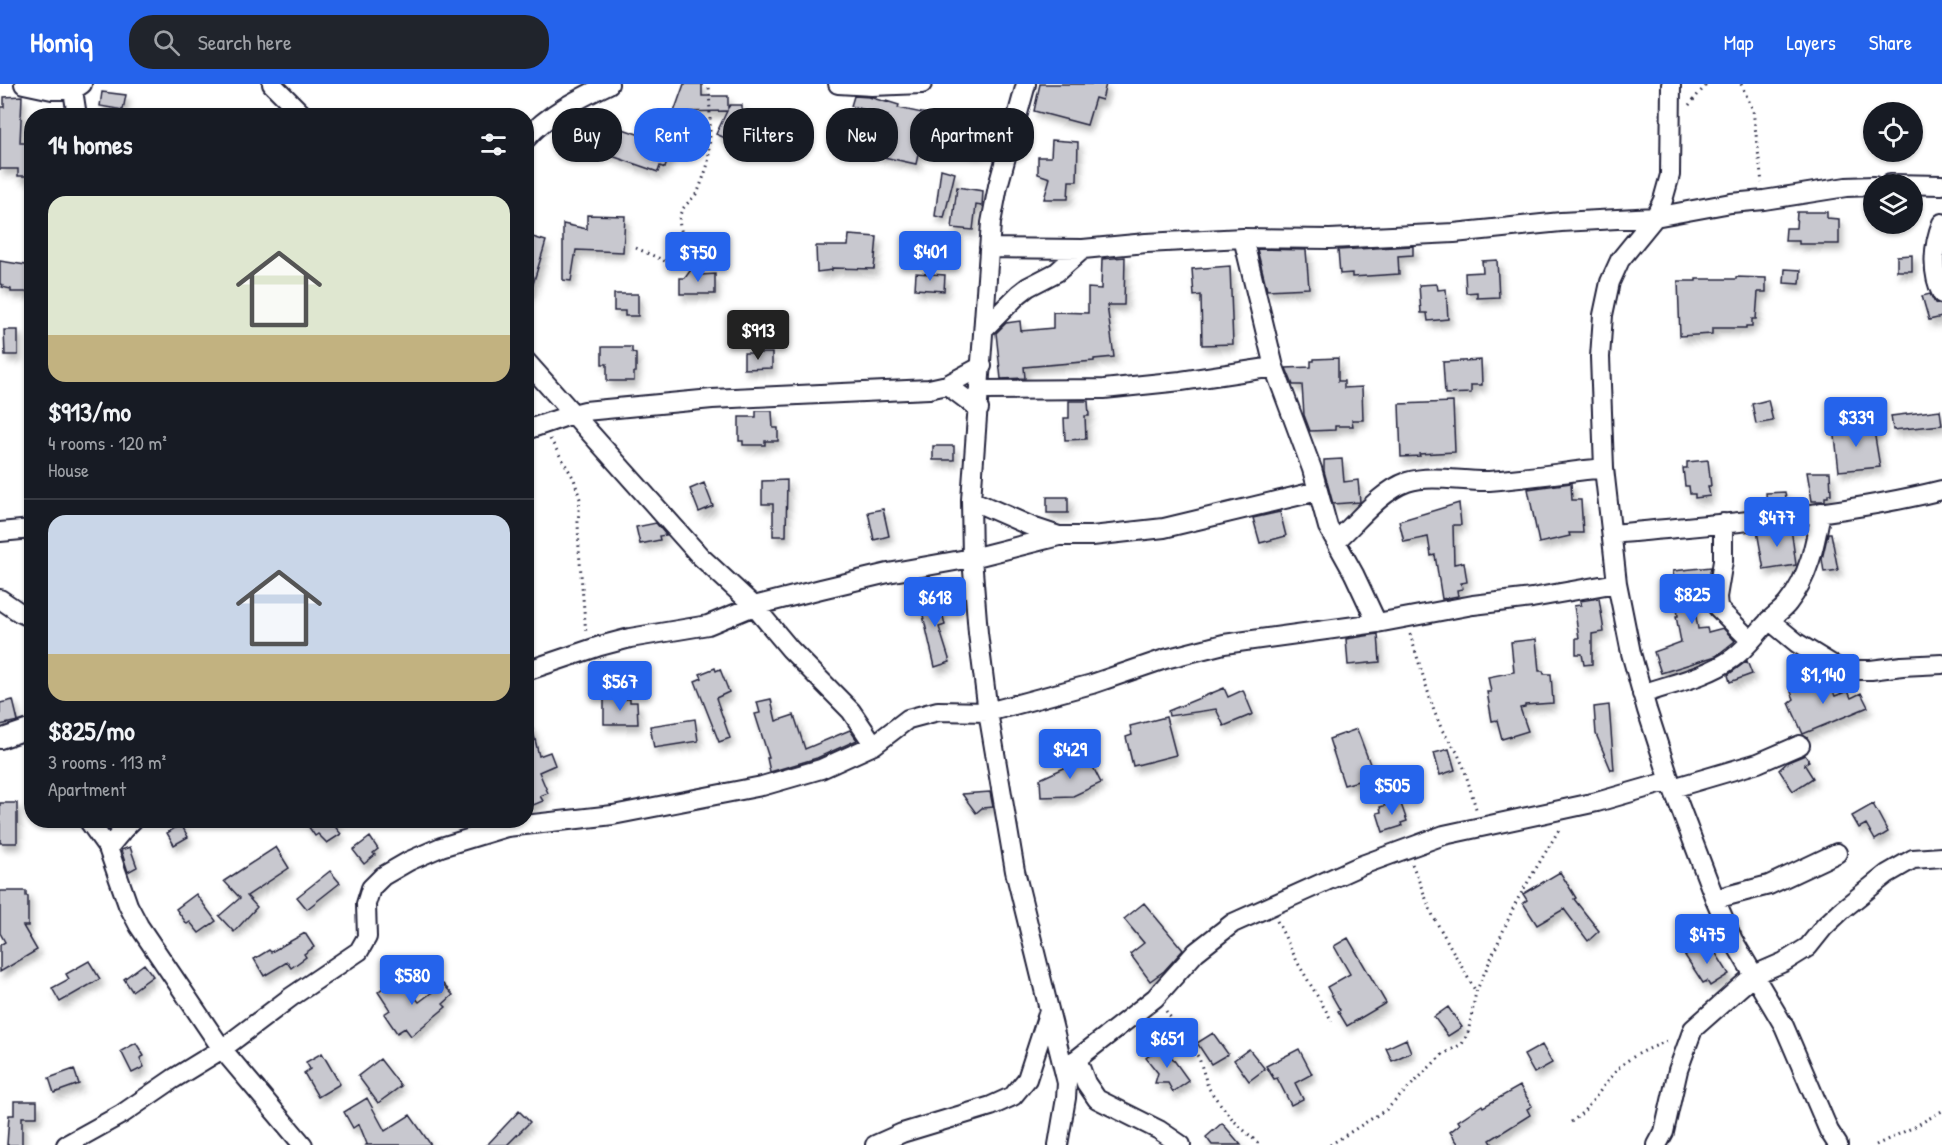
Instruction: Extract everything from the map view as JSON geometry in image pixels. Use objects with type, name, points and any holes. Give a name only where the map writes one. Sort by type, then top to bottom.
[{"type":"street","points":[[24,84],[52,90],[78,87],[77,108]]},
{"type":"street","points":[[272,84],[296,108]]},
{"type":"street","points":[[534,131],[548,117],[563,107],[609,84]]},
{"type":"street","points":[[838,84],[872,86],[922,84]]},
{"type":"street","points":[[1026,84],[998,186],[989,248],[971,500],[972,558],[978,633],[988,712],[1015,871],[1049,1009],[1070,1063],[1097,1099],[1159,1130],[1181,1145]]},
{"type":"street","points":[[1671,84],[1670,175],[1655,217],[1620,260],[1610,282],[1603,315],[1600,357],[1604,468],[1617,583],[1642,694],[1672,785],[1715,899],[1733,940],[1784,1026],[1829,1131],[1838,1145]]},
{"type":"street","points":[[1923,185],[1942,185]]},
{"type":"street","points":[[989,248],[1083,249],[1244,238],[1374,238],[1655,217],[1731,203],[1863,186]]},
{"type":"street","points":[[1942,223],[1934,262],[1937,284],[1942,294]]},
{"type":"street","points":[[1244,238],[1274,367],[1312,469],[1328,526],[1377,623]]},
{"type":"street","points":[[985,328],[1019,294],[1057,272],[1083,249]]},
{"type":"street","points":[[534,427],[573,414],[712,399],[929,389],[947,385],[982,366]]},
{"type":"street","points":[[980,390],[1104,389],[1181,381],[1274,367]]},
{"type":"street","points":[[534,370],[700,556],[754,606],[790,649],[851,711],[874,745]]},
{"type":"street","points":[[947,385],[979,409]]},
{"type":"street","points":[[1336,541],[1392,489],[1408,482],[1423,479],[1488,481],[1604,468]]},
{"type":"street","points":[[1612,534],[1821,512],[1915,497],[1942,490]]},
{"type":"street","points":[[534,668],[630,638],[708,625],[754,606],[888,573],[972,558],[1059,536],[1092,536],[1164,528],[1318,491]]},
{"type":"street","points":[[971,500],[1059,536]]},
{"type":"street","points":[[1642,694],[1707,672],[1731,660],[1751,641],[1788,603],[1804,577],[1811,561],[1821,512]]},
{"type":"street","points":[[1723,523],[1723,561],[1717,597],[1718,608],[1751,641]]},
{"type":"street","points":[[0,532],[24,530]]},
{"type":"street","points":[[534,822],[613,815],[762,786],[822,769],[874,745],[908,719],[938,711],[988,712],[1092,684],[1165,659],[1224,644],[1377,623],[1473,605],[1532,598],[1617,583]]},
{"type":"street","points":[[0,599],[24,614]]},
{"type":"street","points":[[1769,620],[1806,648],[1841,670],[1942,664]]},
{"type":"street","points":[[0,739],[24,734]]},
{"type":"street","points":[[1058,1145],[1070,1063],[1155,998],[1196,952],[1233,923],[1362,865],[1444,835],[1672,785],[1758,763],[1800,745]]},
{"type":"street","points":[[94,828],[108,848],[128,905],[140,926],[222,1049],[303,1145]]},
{"type":"street","points":[[108,848],[125,828]]},
{"type":"street","points":[[70,1144],[122,1114],[222,1049],[291,997],[359,951],[367,937],[366,904],[371,888],[383,876],[441,847],[496,828]]},
{"type":"street","points":[[1657,1145],[1664,1132],[1678,1070],[1693,1029],[1754,975],[1784,962],[1809,947],[1836,915],[1887,874],[1905,862],[1933,857],[1942,844]]},
{"type":"street","points":[[1715,899],[1769,885],[1837,853]]},
{"type":"street","points":[[875,1145],[922,1126],[992,1106],[1013,1096],[1027,1079],[1049,1009]]},
{"type":"path","points":[[636,248],[676,266],[682,264],[686,250],[679,220],[680,213],[697,193],[707,165],[710,124],[709,84]]},
{"type":"path","points":[[1741,84],[1753,110],[1764,200]]},
{"type":"path","points":[[534,427],[579,489],[579,550],[587,650]]},
{"type":"path","points":[[1405,618],[1434,711],[1464,768],[1481,826]]},
{"type":"path","points":[[1330,1145],[1386,1109],[1443,1054],[1461,1044],[1468,1033],[1476,992],[1516,902],[1545,851],[1574,807]]},
{"type":"path","points":[[1406,849],[1433,916],[1476,992]]},
{"type":"path","points":[[1270,906],[1299,965],[1332,1021]]},
{"type":"path","points":[[1155,998],[1188,1041],[1214,1096],[1234,1121],[1260,1145]]},
{"type":"path","points":[[1571,1122],[1580,1116],[1619,1067],[1636,1056],[1693,1029]]},
{"type":"path","points":[[1876,1145],[1942,1111]]},
{"type":"building","points":[[684,84],[702,84],[702,96],[728,96],[728,108],[723,108],[723,111],[711,111],[711,108],[675,108]]},
{"type":"building","points":[[1040,84],[1106,84],[1102,100],[1095,98],[1087,125],[1034,111]]},
{"type":"building","points":[[102,92],[126,95],[123,108],[100,106]]},
{"type":"building","points":[[22,96],[20,143],[24,143],[24,176],[18,176],[18,169],[0,169],[0,107],[4,107],[4,97]]},
{"type":"building","points":[[854,96],[869,97],[899,105],[898,108],[851,106]]},
{"type":"building","points":[[730,105],[742,105],[742,108],[728,108]]},
{"type":"building","points":[[898,108],[910,110],[910,162],[916,162],[916,164],[898,160]]},
{"type":"building","points":[[723,119],[723,137],[716,134]]},
{"type":"building","points":[[622,129],[634,133],[634,162],[667,162],[665,168],[660,166],[658,172],[622,160]]},
{"type":"building","points":[[1052,140],[1078,142],[1077,181],[1069,181],[1068,199],[1044,199],[1050,178],[1038,174],[1038,157],[1051,157]]},
{"type":"building","points":[[941,169],[955,173],[944,218],[935,216]]},
{"type":"building","points":[[957,187],[983,191],[982,206],[976,205],[973,230],[952,228]]},
{"type":"building","points":[[1797,212],[1827,212],[1827,218],[1839,219],[1839,244],[1799,244],[1799,241],[1785,241],[1786,228],[1796,228]]},
{"type":"building","points":[[587,215],[625,216],[623,252],[576,250],[571,281],[563,280],[563,224],[587,229]]},
{"type":"building","points":[[849,235],[877,237],[874,269],[832,268],[832,270],[817,272],[816,246],[848,246]]},
{"type":"building","points":[[534,237],[546,241],[534,281]]},
{"type":"building","points":[[1413,246],[1413,255],[1398,256],[1399,274],[1352,277],[1352,273],[1340,274],[1338,250]]},
{"type":"building","points":[[1257,249],[1306,250],[1309,288],[1267,290]]},
{"type":"building","points":[[1912,255],[1912,271],[1897,271],[1897,256]]},
{"type":"building","points":[[1125,257],[1124,305],[1107,305],[1114,357],[1024,367],[1025,378],[1001,379],[996,333],[1006,323],[1020,321],[1021,331],[1053,328],[1053,312],[1088,313],[1088,288],[1101,289],[1102,259]]},
{"type":"building","points":[[1497,260],[1499,297],[1477,298],[1477,292],[1466,293],[1465,273],[1483,272],[1482,261]]},
{"type":"building","points":[[0,261],[24,265],[24,292],[11,292],[11,289],[2,287],[3,285],[0,284]]},
{"type":"building","points":[[695,264],[700,275],[715,274],[715,294],[680,294],[680,278],[685,278]]},
{"type":"building","points":[[1230,266],[1233,344],[1202,345],[1201,295],[1194,296],[1192,269]]},
{"type":"building","points":[[1785,269],[1801,270],[1800,284],[1784,283]]},
{"type":"building","points":[[916,273],[945,275],[944,291],[915,289]]},
{"type":"building","points":[[1736,277],[1766,278],[1766,292],[1758,292],[1756,319],[1752,319],[1752,326],[1712,328],[1712,334],[1680,336],[1678,281],[1736,279]]},
{"type":"building","points":[[1437,284],[1438,290],[1446,289],[1448,319],[1428,321],[1427,313],[1421,313],[1419,285]]},
{"type":"building","points":[[614,294],[638,294],[638,316],[625,316],[625,311],[614,311]]},
{"type":"building","points":[[1930,294],[1935,303],[1942,305],[1942,317],[1929,320],[1922,296]]},
{"type":"building","points":[[4,330],[18,330],[18,355],[5,355]]},
{"type":"building","points":[[602,347],[632,347],[632,352],[636,354],[634,381],[607,381],[607,364],[602,364]]},
{"type":"building","points":[[744,353],[772,353],[772,368],[744,369]]},
{"type":"building","points":[[1338,358],[1338,381],[1344,381],[1344,388],[1362,387],[1363,420],[1352,420],[1353,426],[1335,426],[1335,430],[1310,431],[1304,415],[1302,385],[1293,385],[1286,368],[1311,367],[1311,361],[1314,359]]},
{"type":"building","points":[[1481,360],[1482,385],[1471,385],[1471,393],[1445,394],[1443,362]]},
{"type":"building","points":[[1768,400],[1773,421],[1756,424],[1752,404]]},
{"type":"building","points":[[1069,401],[1088,401],[1089,416],[1085,416],[1086,439],[1065,440],[1064,418],[1069,418]]},
{"type":"building","points":[[1453,402],[1455,452],[1401,457],[1399,404]]},
{"type":"building","points":[[1940,410],[1942,425],[1893,430],[1891,416]]},
{"type":"building","points":[[756,411],[772,411],[773,428],[778,428],[778,441],[765,441],[765,445],[743,445],[743,441],[739,441],[739,417],[756,417]]},
{"type":"building","points":[[1859,425],[1860,428],[1873,425],[1880,467],[1839,471],[1834,428]]},
{"type":"building","points":[[933,446],[954,446],[954,460],[933,460]]},
{"type":"building","points":[[1342,459],[1344,482],[1358,480],[1360,502],[1333,504],[1324,471],[1324,460]]},
{"type":"building","points":[[1708,460],[1710,496],[1695,498],[1695,494],[1690,494],[1689,486],[1685,486],[1683,468],[1687,468],[1687,462]]},
{"type":"building","points":[[1807,472],[1830,472],[1831,494],[1825,497],[1825,501],[1812,501]]},
{"type":"building","points":[[787,480],[786,536],[773,536],[773,504],[762,504],[762,481]]},
{"type":"building","points":[[704,483],[713,506],[699,512],[690,489]]},
{"type":"building","points":[[1571,483],[1572,500],[1581,500],[1583,533],[1569,533],[1570,536],[1539,543],[1528,489]]},
{"type":"building","points":[[1785,492],[1787,505],[1767,508],[1766,493]]},
{"type":"building","points":[[1047,497],[1068,497],[1068,513],[1047,513]]},
{"type":"building","points":[[1459,503],[1461,525],[1453,525],[1454,564],[1464,562],[1467,582],[1461,583],[1462,589],[1457,590],[1458,596],[1442,599],[1435,555],[1431,556],[1428,537],[1404,542],[1399,521]]},
{"type":"building","points":[[883,509],[889,536],[874,540],[868,512]]},
{"type":"building","points":[[1280,512],[1286,536],[1260,543],[1253,518]]},
{"type":"building","points":[[656,523],[666,535],[659,536],[660,540],[640,544],[636,527]]},
{"type":"building","points":[[1791,528],[1796,565],[1764,570],[1757,531]]},
{"type":"building","points":[[1828,533],[1831,533],[1838,570],[1824,572],[1822,559]]},
{"type":"building","points":[[1711,567],[1706,596],[1693,598],[1698,629],[1707,628],[1708,632],[1723,628],[1735,641],[1716,656],[1661,673],[1654,652],[1681,642],[1676,616],[1678,616],[1673,571]]},
{"type":"building","points":[[938,594],[945,625],[939,627],[950,662],[935,667],[919,598]]},
{"type":"building","points":[[1599,598],[1604,632],[1592,634],[1592,664],[1584,665],[1582,654],[1576,654],[1576,638],[1579,638],[1574,606],[1581,605],[1580,601]]},
{"type":"building","points":[[1378,634],[1380,662],[1348,665],[1346,639]]},
{"type":"building","points":[[1536,639],[1539,671],[1551,674],[1553,703],[1525,705],[1520,708],[1528,731],[1502,739],[1497,720],[1492,721],[1487,692],[1491,692],[1488,677],[1514,672],[1511,642]]},
{"type":"building","points":[[1747,661],[1752,674],[1730,682],[1728,675]]},
{"type":"building","points":[[715,668],[716,671],[720,669],[729,692],[716,698],[730,738],[719,742],[695,681],[702,678],[700,674]]},
{"type":"building","points":[[1826,676],[1835,696],[1848,691],[1851,698],[1861,693],[1868,707],[1803,734],[1789,703],[1794,699],[1791,692]]},
{"type":"building","points":[[1224,688],[1228,697],[1243,690],[1253,714],[1224,726],[1216,709],[1169,716],[1168,711]]},
{"type":"building","points":[[604,699],[630,699],[630,702],[637,702],[638,724],[604,724]]},
{"type":"building","points":[[771,699],[776,721],[794,715],[805,749],[850,730],[857,740],[817,758],[770,772],[767,758],[769,758],[755,714],[760,713],[757,702]]},
{"type":"building","points":[[13,700],[18,721],[0,725],[0,703]]},
{"type":"building","points":[[1609,705],[1614,770],[1611,770],[1596,734],[1594,707]]},
{"type":"building","points":[[1166,717],[1176,755],[1133,766],[1126,737],[1132,735],[1130,726]]},
{"type":"building","points":[[695,719],[698,741],[654,748],[650,726]]},
{"type":"building","points":[[1357,729],[1373,772],[1368,775],[1369,778],[1344,785],[1329,739]]},
{"type":"building","points":[[534,735],[539,756],[550,752],[555,765],[539,772],[548,793],[540,796],[543,801],[534,805]]},
{"type":"building","points":[[1449,749],[1455,770],[1440,775],[1434,753]]},
{"type":"building","points":[[1805,755],[1809,761],[1804,764],[1813,778],[1793,791],[1779,770],[1788,762]]},
{"type":"building","points":[[1088,757],[1101,783],[1073,796],[1041,797],[1040,779]]},
{"type":"building","points":[[990,792],[993,807],[982,808],[976,813],[962,794]]},
{"type":"building","points":[[1400,801],[1407,821],[1401,823],[1402,826],[1383,832],[1377,813],[1381,812],[1380,807]]},
{"type":"building","points":[[0,803],[17,803],[17,843],[0,843]]},
{"type":"building","points":[[1873,804],[1888,832],[1875,840],[1866,824],[1859,828],[1852,816]]},
{"type":"building","points":[[175,828],[183,828],[188,837],[174,845],[167,833]]},
{"type":"building","points":[[310,828],[336,828],[341,834],[327,843],[318,834],[315,836]]},
{"type":"building","points":[[370,837],[378,849],[373,853],[375,855],[364,864],[353,850]]},
{"type":"building","points":[[130,847],[137,867],[128,872],[121,850]]},
{"type":"building","points":[[276,847],[289,868],[247,896],[257,907],[234,932],[219,916],[240,898],[224,881]]},
{"type":"building","points":[[330,871],[340,883],[307,909],[297,897]]},
{"type":"building","points":[[1560,872],[1576,898],[1574,899],[1599,931],[1588,941],[1564,909],[1537,925],[1523,903],[1527,900],[1523,894]]},
{"type":"building","points":[[0,891],[26,891],[28,926],[23,926],[37,950],[0,972],[0,945],[5,942],[0,933]]},
{"type":"building","points":[[196,894],[216,921],[199,933],[190,922],[187,924],[176,909]]},
{"type":"building","points":[[1144,903],[1183,950],[1164,971],[1150,981],[1130,954],[1144,943],[1124,919]]},
{"type":"building","points":[[305,933],[314,947],[304,954],[306,957],[291,968],[287,962],[264,976],[254,959]]},
{"type":"building","points":[[1348,938],[1386,1003],[1347,1026],[1327,987],[1350,974],[1334,946]]},
{"type":"building","points":[[1710,944],[1729,974],[1710,986],[1707,981],[1703,983],[1684,954],[1698,946],[1700,950]]},
{"type":"building","points":[[89,961],[100,979],[60,1002],[52,988],[69,979],[66,974]]},
{"type":"building","points":[[144,964],[153,976],[132,991],[124,979]]},
{"type":"building","points":[[397,976],[419,1002],[443,984],[453,995],[443,1004],[446,1007],[411,1036],[405,1028],[397,1033],[384,1014],[390,1010],[378,992]]},
{"type":"building","points":[[1448,1007],[1462,1027],[1448,1036],[1434,1017]]},
{"type":"building","points":[[1213,1033],[1228,1054],[1211,1064],[1197,1043]]},
{"type":"building","points":[[1406,1039],[1411,1052],[1392,1061],[1386,1048]]},
{"type":"building","points":[[136,1043],[144,1056],[140,1058],[144,1067],[132,1073],[121,1051]]},
{"type":"building","points":[[1163,1045],[1189,1081],[1173,1092],[1168,1083],[1155,1083],[1158,1073],[1146,1058]]},
{"type":"building","points":[[1542,1045],[1552,1063],[1534,1073],[1524,1055]]},
{"type":"building","points":[[1249,1049],[1265,1069],[1249,1081],[1234,1060]]},
{"type":"building","points":[[1299,1049],[1312,1074],[1295,1083],[1303,1099],[1291,1105],[1277,1078],[1274,1079],[1266,1066]]},
{"type":"building","points":[[322,1053],[340,1084],[318,1097],[304,1073],[310,1069],[306,1062]]},
{"type":"building","points":[[380,1059],[401,1086],[378,1103],[358,1076]]},
{"type":"building","points":[[74,1069],[79,1084],[54,1093],[49,1078]]},
{"type":"building","points":[[1520,1086],[1532,1106],[1527,1109],[1530,1115],[1490,1140],[1493,1145],[1459,1145],[1450,1132],[1460,1124],[1458,1121],[1482,1105],[1483,1107]]},
{"type":"building","points":[[367,1098],[385,1131],[410,1115],[431,1145],[366,1145],[359,1124],[353,1128],[344,1112]]},
{"type":"building","points":[[14,1101],[37,1101],[37,1117],[22,1117],[22,1145],[7,1145],[9,1115],[14,1115]]},
{"type":"building","points":[[519,1111],[530,1122],[507,1145],[487,1145]]},
{"type":"building","points":[[1222,1123],[1241,1145],[1212,1145],[1206,1137]]}]
